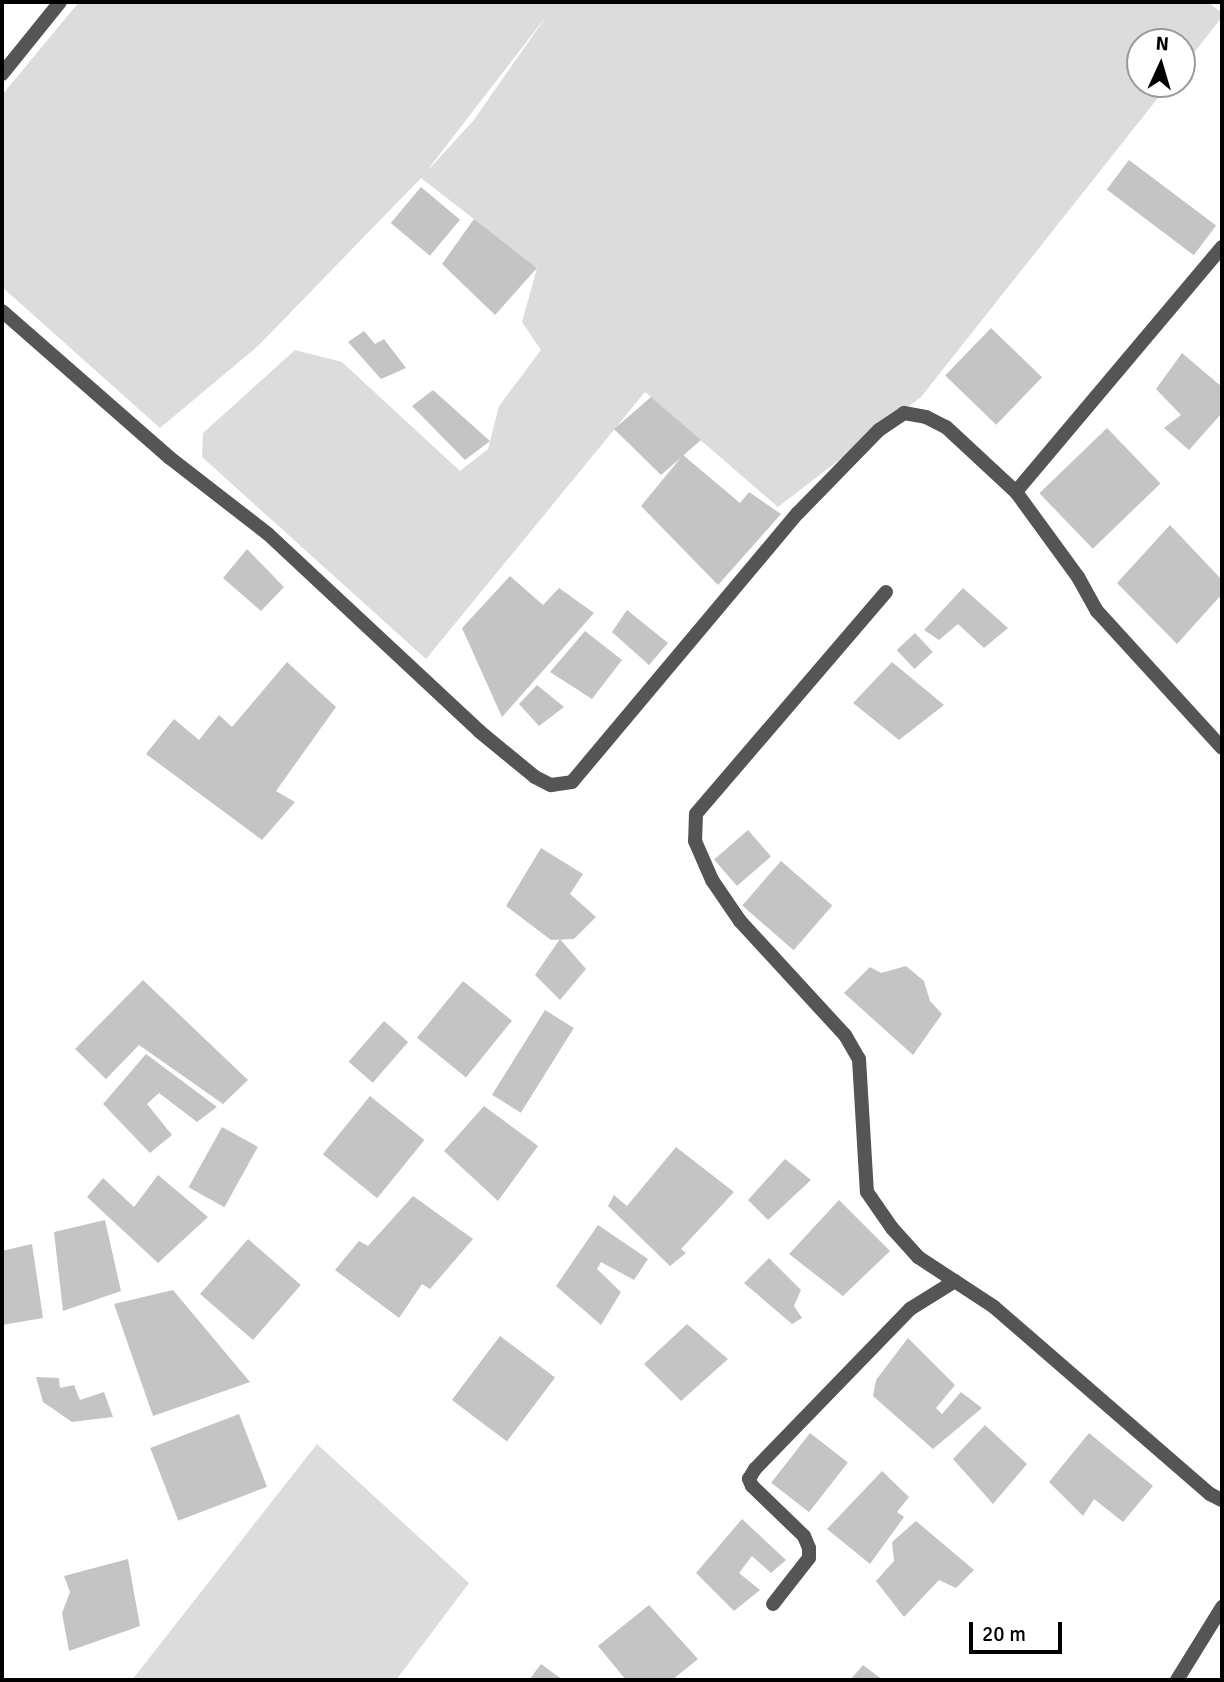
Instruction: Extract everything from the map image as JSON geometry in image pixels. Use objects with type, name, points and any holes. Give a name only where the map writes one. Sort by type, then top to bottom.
[{"type":"street","points":[[2,74],[60,2]]},
{"type":"street","points":[[1016,492],[1222,247]]},
{"type":"street","points":[[2,312],[170,458],[268,534],[479,731],[535,777],[551,785],[572,782],[797,513],[879,430],[904,413],[926,416],[946,427],[1016,492],[1078,577],[1097,611],[1222,748]]},
{"type":"street","points":[[886,592],[696,814],[695,841],[712,880],[740,922],[845,1035],[859,1059],[867,1192],[918,1256],[994,1307],[1210,1494],[1222,1500]]},
{"type":"street","points":[[773,1604],[809,1558],[809,1548],[804,1536],[752,1486],[749,1479],[755,1469],[901,1318],[955,1281]]},
{"type":"street","points":[[1177,1680],[1222,1607]]},
{"type":"shaded area","points":[[79,2],[1208,2],[1222,13],[1222,17],[1196,50],[1196,28],[1126,28],[1126,98],[1158,98],[921,397],[778,507],[645,392],[426,659],[202,457],[203,433],[295,350],[342,362],[460,471],[488,449],[499,406],[541,350],[522,322],[537,268],[421,178],[258,346],[160,428],[2,287],[2,95]],"holes":[[[548,14],[473,121],[429,168]]]},
{"type":"shaded area","points":[[317,1444],[469,1583],[396,1680],[132,1680]]},
{"type":"building","points":[[1129,160],[1216,226],[1194,255],[1107,190]]},
{"type":"building","points":[[421,187],[460,220],[430,256],[391,223]]},
{"type":"building","points":[[474,219],[537,268],[495,315],[442,264]]},
{"type":"building","points":[[991,328],[1042,377],[996,425],[945,375]]},
{"type":"building","points":[[364,331],[375,344],[384,339],[406,368],[381,379],[348,342]]},
{"type":"building","points":[[1182,353],[1222,387],[1222,413],[1189,450],[1164,428],[1181,415],[1156,389]]},
{"type":"building","points":[[433,390],[490,441],[465,460],[412,406]]},
{"type":"building","points":[[651,397],[701,440],[661,475],[614,429]]},
{"type":"building","points":[[1107,428],[1160,483],[1093,549],[1039,493]]},
{"type":"building","points":[[683,455],[740,503],[749,492],[781,514],[718,585],[641,506]]},
{"type":"building","points":[[1170,525],[1222,580],[1222,594],[1177,644],[1117,583]]},
{"type":"building","points":[[247,549],[284,587],[261,611],[223,578]]},
{"type":"building","points":[[510,576],[543,605],[559,588],[594,613],[502,717],[462,628]]},
{"type":"building","points":[[963,588],[1008,628],[984,648],[958,624],[939,640],[924,630]]},
{"type":"building","points":[[627,610],[668,643],[649,665],[612,632]]},
{"type":"building","points":[[585,631],[622,660],[592,699],[550,672]]},
{"type":"building","points":[[915,633],[933,652],[914,669],[897,650]]},
{"type":"building","points":[[287,662],[336,707],[276,791],[295,802],[262,840],[146,754],[174,719],[199,740],[219,715],[232,727]]},
{"type":"building","points":[[892,662],[944,705],[899,740],[853,703]]},
{"type":"building","points":[[537,685],[564,707],[539,726],[519,704]]},
{"type":"building","points":[[748,830],[771,856],[737,886],[714,860]]},
{"type":"building","points":[[541,848],[583,874],[570,894],[596,917],[574,939],[551,940],[506,906]]},
{"type":"building","points":[[781,861],[832,906],[794,950],[742,906]]},
{"type":"building","points":[[560,939],[586,969],[560,1000],[535,975]]},
{"type":"building","points":[[906,966],[924,981],[930,1001],[942,1014],[913,1055],[844,993],[870,967],[881,973]]},
{"type":"building","points":[[143,980],[248,1080],[223,1104],[139,1045],[106,1079],[75,1049]]},
{"type":"building","points":[[463,981],[512,1021],[466,1077],[417,1038]]},
{"type":"building","points":[[545,1010],[574,1028],[521,1113],[492,1095]]},
{"type":"building","points":[[384,1021],[408,1042],[373,1083],[349,1062]]},
{"type":"building","points":[[146,1054],[217,1107],[197,1122],[159,1093],[147,1104],[172,1135],[150,1153],[103,1104]]},
{"type":"building","points":[[370,1096],[424,1140],[377,1198],[323,1154]]},
{"type":"building","points":[[484,1106],[538,1146],[498,1201],[444,1151]]},
{"type":"building","points":[[222,1127],[258,1147],[224,1207],[189,1187]]},
{"type":"building","points":[[676,1147],[734,1192],[681,1249],[686,1253],[670,1266],[608,1206],[614,1195],[627,1206]]},
{"type":"building","points":[[785,1159],[811,1180],[768,1220],[748,1200]]},
{"type":"building","points":[[158,1175],[208,1217],[158,1263],[87,1197],[103,1178],[134,1207]]},
{"type":"building","points":[[413,1196],[473,1239],[430,1289],[422,1284],[399,1318],[335,1270],[359,1241],[368,1246]]},
{"type":"building","points":[[839,1200],[890,1251],[843,1296],[789,1254]]},
{"type":"building","points":[[105,1220],[121,1291],[63,1311],[54,1232]]},
{"type":"building","points":[[598,1225],[648,1259],[634,1280],[601,1262],[597,1269],[621,1292],[601,1325],[556,1286]]},
{"type":"building","points":[[248,1239],[301,1285],[253,1340],[200,1294]]},
{"type":"building","points":[[32,1244],[43,1318],[2,1325],[2,1251]]},
{"type":"building","points":[[769,1258],[801,1290],[794,1306],[802,1318],[792,1324],[744,1283]]},
{"type":"building","points":[[173,1290],[250,1382],[153,1416],[114,1304]]},
{"type":"building","points":[[687,1324],[728,1359],[681,1401],[644,1364]]},
{"type":"building","points":[[500,1336],[555,1378],[507,1441],[452,1400]]},
{"type":"building","points":[[908,1338],[955,1385],[936,1408],[942,1414],[961,1392],[982,1408],[933,1449],[873,1396],[876,1380]]},
{"type":"building","points":[[36,1377],[59,1378],[60,1388],[74,1385],[80,1400],[104,1392],[113,1417],[72,1422],[43,1402]]},
{"type":"building","points":[[239,1414],[267,1487],[178,1521],[150,1448]]},
{"type":"building","points":[[985,1425],[1027,1464],[993,1504],[953,1459]]},
{"type":"building","points":[[810,1433],[848,1463],[809,1512],[771,1483]]},
{"type":"building","points":[[1089,1433],[1153,1486],[1123,1522],[1094,1499],[1083,1516],[1049,1482]]},
{"type":"building","points":[[882,1471],[909,1497],[897,1512],[904,1517],[870,1564],[827,1529]]},
{"type":"building","points":[[742,1519],[786,1560],[771,1573],[752,1556],[739,1573],[760,1590],[734,1611],[696,1573]]},
{"type":"building","points":[[916,1521],[974,1570],[956,1588],[939,1580],[904,1617],[876,1581],[894,1561],[892,1542]]},
{"type":"building","points":[[128,1559],[140,1626],[69,1651],[62,1613],[70,1592],[64,1576]]},
{"type":"building","points":[[649,1605],[698,1659],[672,1680],[626,1680],[598,1646]]},
{"type":"building","points":[[541,1664],[563,1680],[529,1680]]},
{"type":"building","points":[[863,1665],[883,1680],[850,1680]]}]
